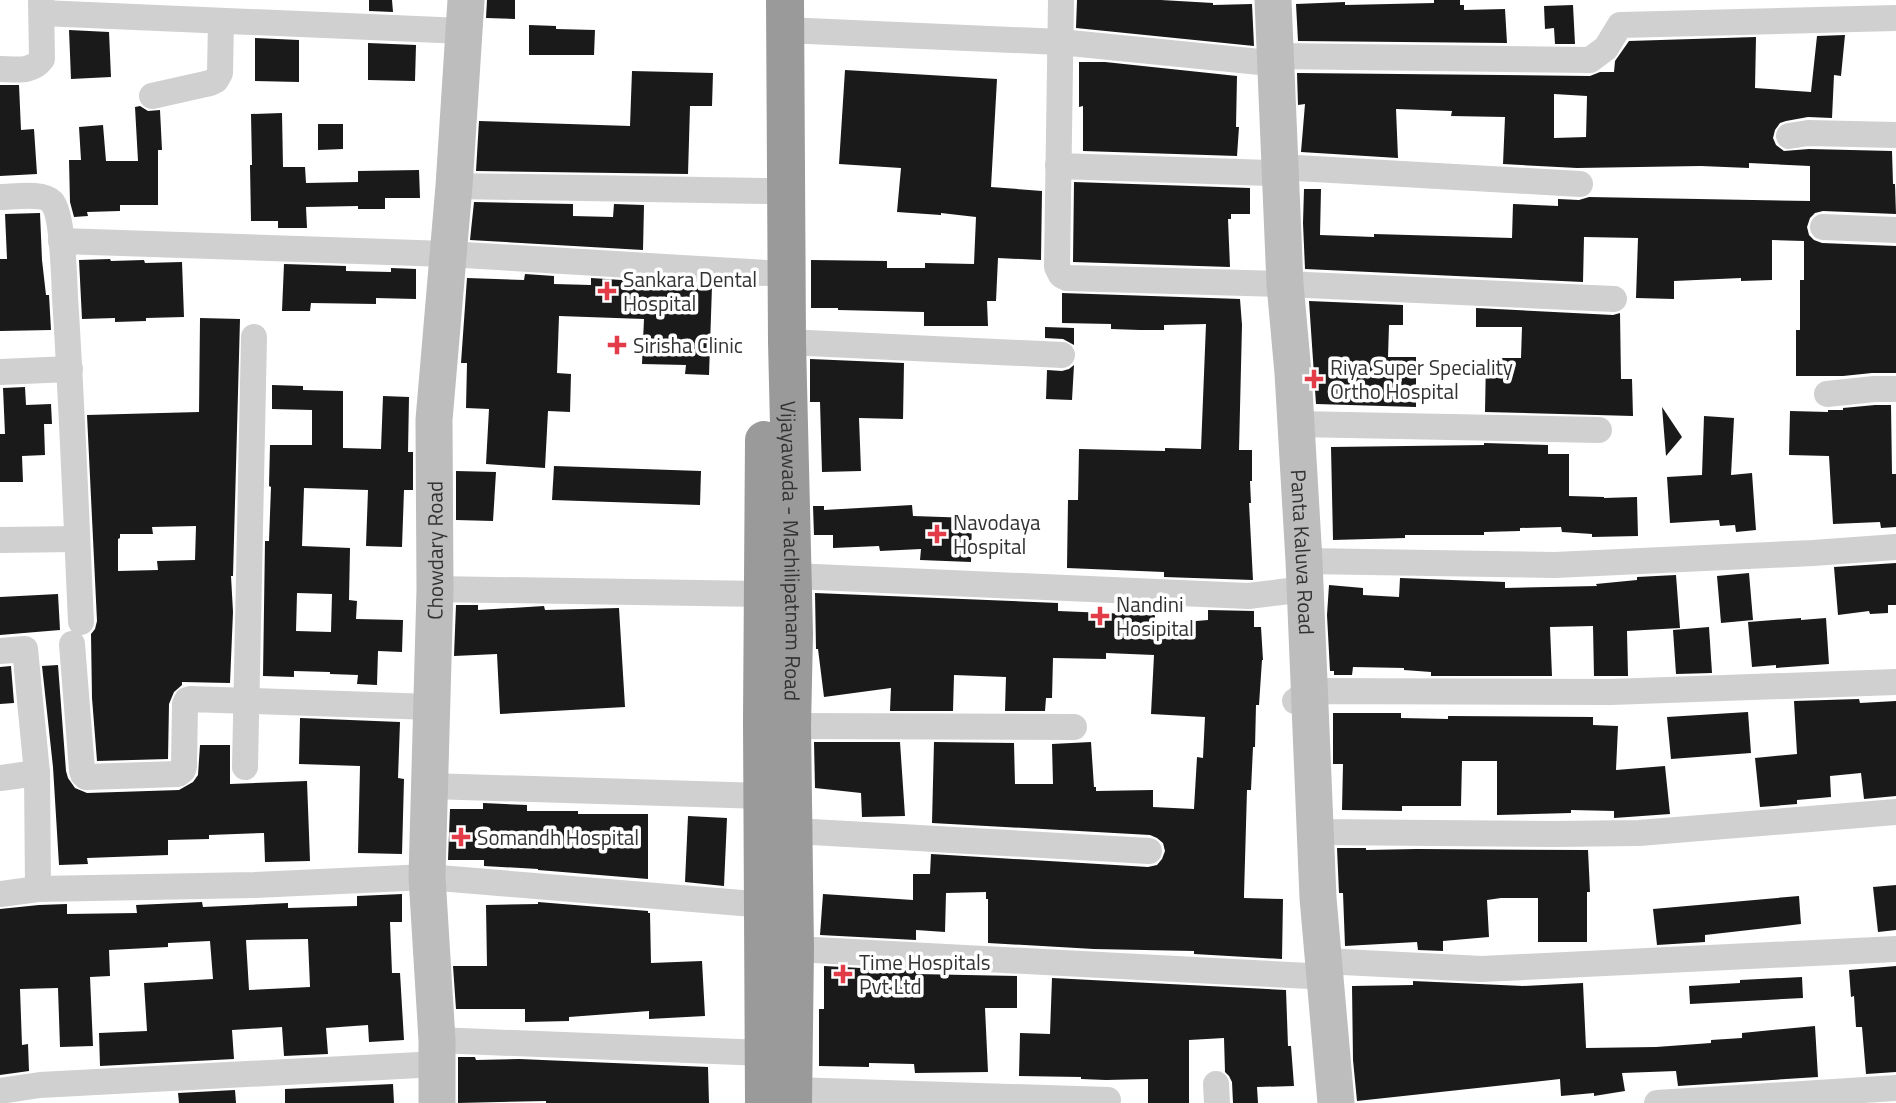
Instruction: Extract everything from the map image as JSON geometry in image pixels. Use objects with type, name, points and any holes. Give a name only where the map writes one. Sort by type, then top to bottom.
[{"type":"highway","name":"Vijayawada - Machilipatnam Road","points":[[778,10],[766,191],[765,273],[778,585],[792,726],[793,831],[778,906]]},
{"type":"highway","name":"Vijayawada - Machilipatnam Road","points":[[778,10],[787,342],[778,585],[763,796],[778,906],[783,1099]]},
{"type":"highway","name":"Vijayawada - Machilipatnam Road","points":[[779,950],[764,1053],[783,1099]]},
{"type":"street","points":[[1061,0],[1057,267],[1060,275],[1067,278],[1282,284],[1614,299]]},
{"type":"street","name":"Panta Kaluva Road","points":[[1261,0],[1282,284],[1288,446],[1317,968],[1336,1103]]},
{"type":"street","name":"Panta Kaluva Road","points":[[1267,59],[1273,0]]},
{"type":"street","points":[[0,69],[29,69],[38,65],[42,59],[42,6],[178,9],[221,21],[464,16]]},
{"type":"street","points":[[778,10],[1060,42],[1267,59],[1590,60],[1606,48],[1620,26],[1896,18]]},
{"type":"street","name":"Chowdary Road","points":[[437,1103],[438,1052],[427,877],[435,589],[434,420],[454,186],[464,16]]},
{"type":"street","points":[[152,96],[211,83],[216,79],[220,73],[221,21]]},
{"type":"street","points":[[1789,136],[1808,133],[1896,135]]},
{"type":"street","points":[[1058,166],[1275,170],[1580,184]]},
{"type":"street","points":[[454,186],[766,191]]},
{"type":"street","points":[[0,197],[45,197],[57,211],[70,369],[77,539],[76,633],[82,770],[86,777],[178,774],[184,766],[187,700],[432,707]]},
{"type":"street","points":[[1823,227],[1896,230]]},
{"type":"street","points":[[61,241],[447,254],[765,273]]},
{"type":"street","name":"Panta Kaluva Road","points":[[1282,284],[1296,424],[1296,576]]},
{"type":"street","points":[[244,766],[254,337]]},
{"type":"street","points":[[787,342],[1062,355]]},
{"type":"street","points":[[0,372],[70,369]]},
{"type":"street","points":[[1827,394],[1896,389]]},
{"type":"street","points":[[1296,424],[1599,430]]},
{"type":"street","points":[[0,540],[77,539]]},
{"type":"street","points":[[435,589],[778,585],[1248,596],[1296,576],[1896,547]]},
{"type":"street","points":[[0,651],[26,649],[37,773],[38,889]]},
{"type":"street","points":[[1301,696],[1611,692],[1896,682]]},
{"type":"street","name":"Panta Kaluva Road","points":[[1301,696],[1315,832],[1318,898],[1318,1103]]},
{"type":"street","points":[[792,726],[1074,727]]},
{"type":"street","points":[[0,778],[37,773]]},
{"type":"street","points":[[429,786],[763,796]]},
{"type":"street","points":[[1315,832],[1639,833],[1896,812]]},
{"type":"street","points":[[793,831],[1149,851]]},
{"type":"street","points":[[0,894],[38,889],[255,885],[427,877],[778,906]]},
{"type":"street","points":[[779,950],[1317,968],[1482,970],[1896,949]]},
{"type":"street","points":[[0,1091],[40,1085],[438,1052],[764,1053]]},
{"type":"street","points":[[1657,1103],[1896,1088]]},
{"type":"street","points":[[783,1099],[1108,1100]]},
{"type":"building","points":[[369,0],[392,0],[393,12],[369,11]]},
{"type":"building","points":[[487,0],[515,0],[515,19],[486,18]]},
{"type":"building","points":[[1077,0],[1252,4],[1254,46],[1076,28]]},
{"type":"building","points":[[1434,0],[1460,0],[1464,10],[1505,9],[1507,43],[1298,41],[1296,4],[1434,3]]},
{"type":"building","points":[[1573,5],[1575,44],[1555,44],[1554,28],[1545,29],[1544,6]]},
{"type":"building","points":[[529,25],[595,30],[594,55],[529,55]]},
{"type":"building","points":[[69,30],[109,32],[111,77],[71,79]]},
{"type":"building","points":[[1845,35],[1841,76],[1834,75],[1832,118],[1808,117],[1780,123],[1773,138],[1776,145],[1784,151],[1892,151],[1896,214],[1823,211],[1810,218],[1807,227],[1809,235],[1822,243],[1896,246],[1896,373],[1796,376],[1796,330],[1800,330],[1800,280],[1804,280],[1804,241],[1772,240],[1772,280],[1741,281],[1741,278],[1674,281],[1674,299],[1636,298],[1638,238],[1584,237],[1583,282],[1305,269],[1304,189],[1321,189],[1320,235],[1512,238],[1513,204],[1558,206],[1558,199],[1579,200],[1589,197],[1810,201],[1810,166],[1749,163],[1749,168],[1577,168],[1503,164],[1505,117],[1451,116],[1452,111],[1396,109],[1398,158],[1301,152],[1305,104],[1298,105],[1297,73],[1590,76],[1600,72],[1614,72],[1615,61],[1629,41],[1756,37],[1755,88],[1811,92],[1817,36]],"holes":[[[1554,94],[1587,96],[1586,137],[1554,138]]]},
{"type":"building","points":[[255,38],[299,40],[299,82],[255,81]]},
{"type":"building","points":[[368,43],[416,45],[415,81],[368,80]]},
{"type":"building","points":[[1079,62],[1105,62],[1237,76],[1237,156],[1083,151]]},
{"type":"building","points":[[845,70],[997,79],[991,187],[1042,191],[1041,260],[998,258],[996,301],[987,301],[988,326],[924,326],[924,312],[811,308],[811,260],[887,261],[887,268],[925,268],[925,263],[974,264],[976,217],[897,212],[901,168],[839,164]]},
{"type":"building","points":[[632,71],[713,73],[712,106],[690,106],[688,174],[476,171],[479,121],[630,126]]},
{"type":"building","points":[[0,85],[19,85],[21,130],[34,129],[37,174],[0,176]]},
{"type":"building","points":[[140,106],[148,111],[160,110],[162,150],[158,150],[158,205],[120,205],[120,211],[87,212],[88,216],[74,217],[70,202],[69,160],[81,160],[79,127],[103,125],[106,161],[138,161],[135,107]]},
{"type":"building","points":[[282,113],[283,167],[305,167],[306,183],[358,182],[358,171],[419,170],[420,198],[385,198],[385,209],[358,209],[358,206],[306,207],[307,228],[278,228],[278,221],[251,221],[251,114]]},
{"type":"building","points":[[318,124],[343,124],[343,149],[318,150]]},
{"type":"building","points":[[1074,182],[1250,188],[1250,214],[1231,214],[1231,219],[1228,219],[1230,267],[1073,262]]},
{"type":"building","points":[[474,202],[573,204],[573,216],[613,217],[614,204],[644,205],[643,250],[470,240]]},
{"type":"building","points":[[40,213],[42,260],[46,295],[49,295],[51,330],[0,331],[0,259],[7,259],[5,214]]},
{"type":"building","points":[[79,260],[144,260],[145,263],[182,262],[184,317],[115,322],[115,318],[82,319]]},
{"type":"building","points":[[284,264],[346,266],[346,271],[391,272],[391,268],[416,269],[416,299],[376,298],[376,304],[311,303],[310,311],[282,311]]},
{"type":"building","points":[[525,274],[554,276],[554,284],[591,285],[591,278],[712,286],[709,375],[685,374],[686,365],[642,364],[644,319],[559,316],[557,373],[571,374],[570,412],[548,411],[545,468],[486,464],[489,409],[466,408],[467,363],[461,363],[467,278],[524,280]]},
{"type":"building","points":[[1062,293],[1240,299],[1242,325],[1239,450],[1252,450],[1249,503],[1253,580],[1164,577],[1164,572],[1067,568],[1068,500],[1078,500],[1079,449],[1201,449],[1206,324],[1164,325],[1164,330],[1140,330],[1111,329],[1111,324],[1062,323]]},
{"type":"building","points":[[1309,301],[1403,305],[1403,325],[1389,325],[1388,357],[1416,357],[1416,407],[1316,404]]},
{"type":"building","points":[[1476,308],[1613,315],[1620,313],[1621,379],[1632,379],[1633,416],[1485,412],[1486,358],[1521,358],[1522,327],[1476,327]]},
{"type":"building","points":[[200,318],[240,319],[230,683],[182,682],[169,704],[168,759],[97,761],[91,634],[97,621],[87,415],[199,412]],"holes":[[[196,526],[195,560],[157,561],[158,570],[118,571],[118,539],[120,534],[153,534],[152,527]]]},
{"type":"building","points":[[1045,327],[1074,328],[1074,345],[1063,339],[1045,338]]},
{"type":"building","points":[[810,359],[904,363],[903,419],[859,418],[861,471],[822,472],[820,402],[810,402]]},
{"type":"building","points":[[1074,365],[1072,400],[1046,399],[1047,370],[1062,371]]},
{"type":"building","points":[[272,385],[303,386],[303,390],[343,391],[343,448],[381,449],[383,396],[409,397],[408,452],[413,452],[413,490],[404,490],[402,547],[366,546],[368,490],[304,488],[302,546],[350,548],[349,600],[357,601],[356,619],[403,620],[402,652],[378,651],[377,685],[357,684],[358,675],[330,672],[294,671],[294,677],[263,676],[265,541],[269,541],[271,487],[270,445],[312,445],[312,410],[272,409]],"holes":[[[297,593],[332,594],[331,632],[296,631]]]},
{"type":"building","points":[[25,387],[26,405],[51,404],[52,424],[44,424],[45,455],[22,456],[23,482],[0,482],[0,434],[5,434],[3,388]]},
{"type":"building","points":[[1891,405],[1892,474],[1896,474],[1896,527],[1881,528],[1880,522],[1833,524],[1829,456],[1789,455],[1790,411],[1828,412]]},
{"type":"building","points":[[1662,407],[1682,437],[1666,456]]},
{"type":"building","points":[[1704,416],[1734,418],[1731,475],[1752,473],[1756,530],[1736,532],[1735,525],[1720,526],[1719,520],[1670,523],[1667,477],[1702,475]]},
{"type":"building","points":[[1484,443],[1548,445],[1548,454],[1569,454],[1569,496],[1637,497],[1638,536],[1592,537],[1592,534],[1562,532],[1561,527],[1520,528],[1520,531],[1484,532],[1484,535],[1405,535],[1405,538],[1333,540],[1331,447]]},
{"type":"building","points":[[554,466],[701,471],[700,505],[552,500]]},
{"type":"building","points":[[456,471],[496,472],[493,521],[456,520]]},
{"type":"building","points":[[912,505],[913,516],[972,518],[971,562],[920,560],[921,549],[880,551],[879,546],[833,548],[833,535],[814,535],[813,506],[824,506],[824,510]]},
{"type":"building","points":[[1896,563],[1896,605],[1888,605],[1888,613],[1870,614],[1869,611],[1838,615],[1834,567]]},
{"type":"building","points":[[1749,573],[1753,620],[1721,623],[1717,576]]},
{"type":"building","points":[[1676,575],[1680,628],[1627,631],[1628,676],[1594,676],[1593,626],[1550,627],[1552,676],[1431,676],[1431,672],[1404,668],[1353,667],[1352,675],[1334,675],[1334,671],[1330,671],[1327,615],[1329,585],[1363,588],[1363,595],[1399,597],[1400,578],[1505,582],[1505,588],[1597,586],[1596,584],[1637,580],[1637,577]]},
{"type":"building","points":[[815,593],[1058,603],[1058,611],[1155,615],[1155,622],[1173,623],[1208,620],[1208,610],[1254,611],[1254,627],[1261,627],[1263,660],[1259,705],[1256,705],[1251,790],[1247,790],[1244,898],[1283,899],[1282,959],[1194,954],[1194,951],[988,943],[986,892],[946,893],[945,932],[916,930],[916,940],[820,935],[823,894],[913,900],[913,874],[930,874],[931,854],[1148,867],[1157,865],[1162,859],[1165,851],[1163,843],[1150,835],[932,823],[934,742],[1014,743],[1015,784],[1053,784],[1052,744],[1091,742],[1096,791],[1153,790],[1153,807],[1194,809],[1197,757],[1203,758],[1205,717],[1151,714],[1154,655],[1106,653],[1106,659],[1053,658],[1052,698],[1046,698],[1045,711],[1005,711],[1006,677],[954,675],[953,711],[890,711],[891,688],[824,697],[816,649]]},
{"type":"building","points":[[58,594],[60,630],[0,635],[0,597]]},
{"type":"building","points":[[456,605],[478,605],[478,610],[544,606],[545,610],[619,608],[625,707],[500,714],[497,654],[454,656]]},
{"type":"building","points":[[1826,618],[1829,664],[1752,667],[1748,622]]},
{"type":"building","points":[[1709,627],[1712,673],[1676,674],[1673,630]]},
{"type":"building","points":[[58,665],[66,771],[75,788],[87,793],[179,790],[193,782],[198,775],[200,745],[230,745],[230,784],[307,781],[310,861],[265,862],[264,833],[168,840],[168,855],[87,858],[88,864],[59,865],[53,767],[42,666]]},
{"type":"building","points":[[11,666],[14,703],[0,704],[0,667]]},
{"type":"building","points":[[1859,699],[1860,703],[1896,701],[1896,796],[1864,799],[1861,773],[1830,776],[1831,797],[1797,800],[1797,804],[1760,807],[1755,758],[1797,754],[1794,701]]},
{"type":"building","points":[[1748,712],[1751,753],[1671,759],[1667,717]]},
{"type":"building","points":[[1333,713],[1401,713],[1401,718],[1448,719],[1448,716],[1593,717],[1593,725],[1618,726],[1616,770],[1665,766],[1670,814],[1614,818],[1614,811],[1571,810],[1571,813],[1497,815],[1497,761],[1462,761],[1461,806],[1402,806],[1402,811],[1342,810],[1343,764],[1333,764]]},
{"type":"building","points":[[300,718],[400,722],[398,778],[404,779],[402,854],[358,853],[360,766],[299,764]]},
{"type":"building","points":[[814,742],[900,742],[905,816],[862,817],[861,793],[815,788]]},
{"type":"building","points":[[483,803],[527,805],[527,811],[648,814],[648,879],[484,866],[484,860],[448,860],[450,809],[483,809]]},
{"type":"building","points":[[688,816],[727,818],[724,886],[685,882]]},
{"type":"building","points":[[1337,848],[1588,850],[1590,892],[1587,892],[1587,942],[1538,942],[1538,898],[1501,898],[1487,900],[1489,937],[1443,941],[1443,951],[1418,950],[1417,942],[1345,946],[1343,893],[1339,893]]},
{"type":"building","points":[[1896,885],[1896,930],[1878,932],[1873,887]]},
{"type":"building","points":[[402,894],[402,922],[390,922],[392,973],[400,973],[404,1040],[369,1042],[368,1025],[326,1028],[328,1054],[284,1056],[282,1027],[232,1030],[234,1059],[100,1066],[99,1033],[147,1031],[144,983],[213,979],[210,941],[168,943],[168,947],[109,950],[110,976],[90,977],[93,1046],[60,1047],[58,988],[20,989],[22,1045],[28,1044],[29,1071],[0,1075],[0,909],[67,904],[67,914],[137,913],[136,905],[202,902],[203,907],[288,903],[288,908],[357,906],[357,896]],"holes":[[[308,939],[310,987],[249,990],[246,940]]]},
{"type":"building","points":[[1799,896],[1801,924],[1705,935],[1705,942],[1657,945],[1653,909]]},
{"type":"building","points":[[538,902],[648,911],[651,963],[702,961],[705,1016],[649,1019],[649,1011],[569,1017],[569,1021],[525,1022],[525,1009],[456,1009],[453,966],[487,966],[486,905]]},
{"type":"building","points":[[824,966],[916,971],[916,974],[1017,976],[1017,1008],[985,1008],[988,1072],[915,1073],[914,1064],[819,1066],[819,1009],[824,1009]]},
{"type":"building","points":[[1896,966],[1896,1072],[1866,1074],[1862,1027],[1856,1027],[1849,970]]},
{"type":"building","points":[[1802,977],[1803,998],[1690,1004],[1689,986]]},
{"type":"building","points":[[1052,978],[1286,990],[1288,1046],[1291,1046],[1294,1086],[1257,1087],[1258,1103],[1233,1103],[1232,1082],[1225,1072],[1224,1038],[1189,1040],[1189,1103],[1148,1103],[1148,1079],[1019,1076],[1020,1033],[1050,1034]]},
{"type":"building","points":[[1413,981],[1523,986],[1583,983],[1586,1048],[1711,1043],[1711,1040],[1742,1038],[1742,1033],[1815,1026],[1818,1077],[1678,1086],[1676,1071],[1622,1073],[1625,1091],[1594,1096],[1594,1093],[1561,1096],[1560,1079],[1357,1101],[1353,1060],[1352,986],[1413,985]]},
{"type":"building","points":[[458,1057],[475,1057],[476,1060],[519,1059],[708,1067],[709,1103],[458,1103]]},
{"type":"building","points":[[393,1084],[394,1103],[285,1103],[285,1089]]},
{"type":"building","points":[[235,1090],[236,1103],[179,1103],[178,1093]]},
{"type":"place","name":"Sankara Dental Hospital","points":[[607,291]]},
{"type":"place","name":"Sirisha Clinic","points":[[617,345]]},
{"type":"place","name":"Riya Super Speciality Ortho Hospital","points":[[1314,379]]},
{"type":"place","name":"Navodaya Hospital","points":[[937,534]]},
{"type":"place","name":"Nandini Hosipital","points":[[1100,616]]},
{"type":"place","name":"Somandh Hospital","points":[[461,837]]},
{"type":"place","name":"Time Hospitals Pvt Ltd","points":[[843,974]]}]
